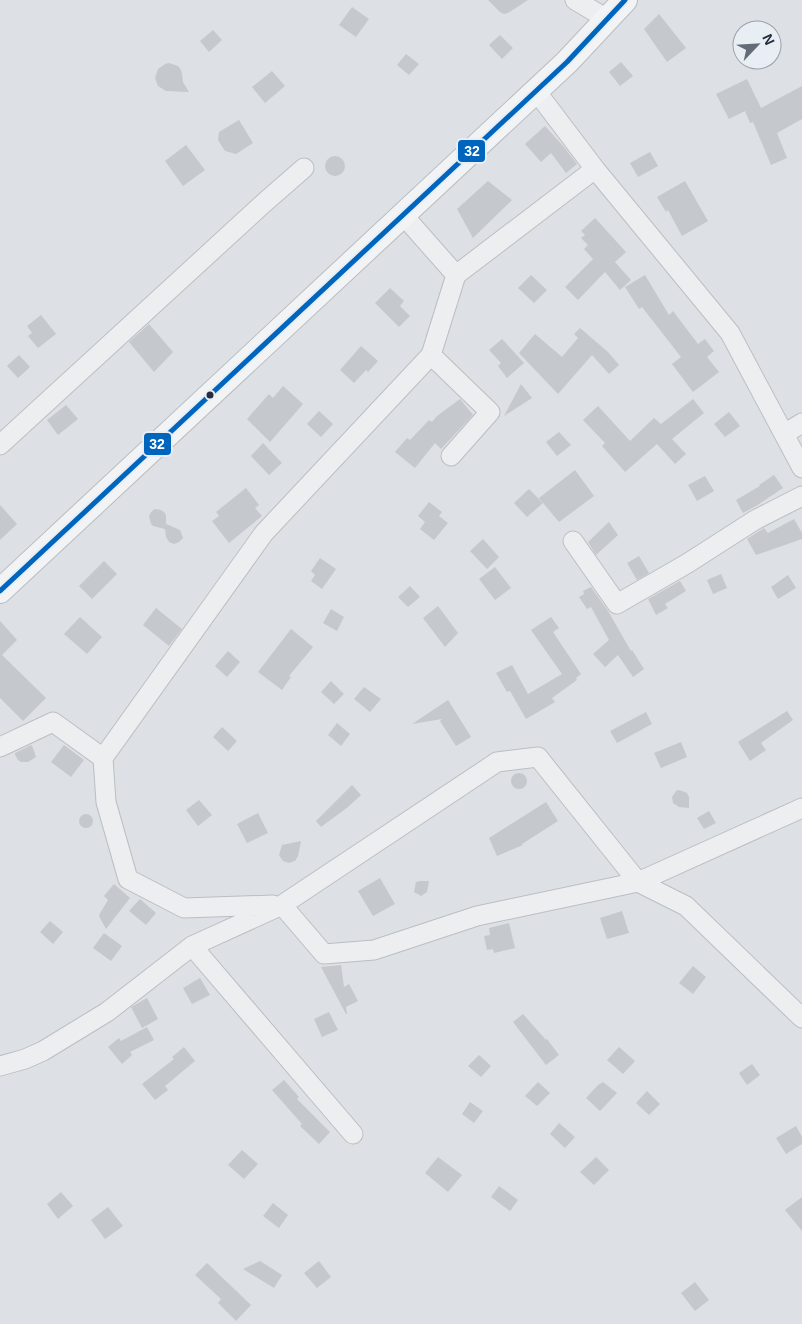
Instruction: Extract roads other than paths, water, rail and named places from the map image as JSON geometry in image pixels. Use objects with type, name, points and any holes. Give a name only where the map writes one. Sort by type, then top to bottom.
[{"type":"main road","points":[[0,590],[567,62],[625,0]]},
{"type":"street","points":[[575,0],[607,19]]},
{"type":"street","points":[[536,91],[595,168],[730,333],[802,468]]},
{"type":"street","points":[[0,445],[304,168]]},
{"type":"street","points":[[282,905],[184,908],[128,879],[106,802],[102,758],[264,533],[431,355],[456,275],[595,168]]},
{"type":"street","points":[[403,215],[456,275]]},
{"type":"street","points":[[431,355],[490,412],[451,456]]},
{"type":"street","points":[[784,434],[802,423]]},
{"type":"street","points":[[573,542],[617,604],[688,563],[755,520],[802,496]]},
{"type":"street","points":[[0,747],[53,722],[102,758]]},
{"type":"street","points":[[0,1066],[44,1051],[107,1012],[192,946],[282,905],[497,762],[538,758],[638,882],[686,906],[802,1018]]},
{"type":"street","points":[[282,905],[324,954],[374,950],[477,916],[638,882],[802,808]]},
{"type":"street","points":[[192,946],[353,1134]]}]
